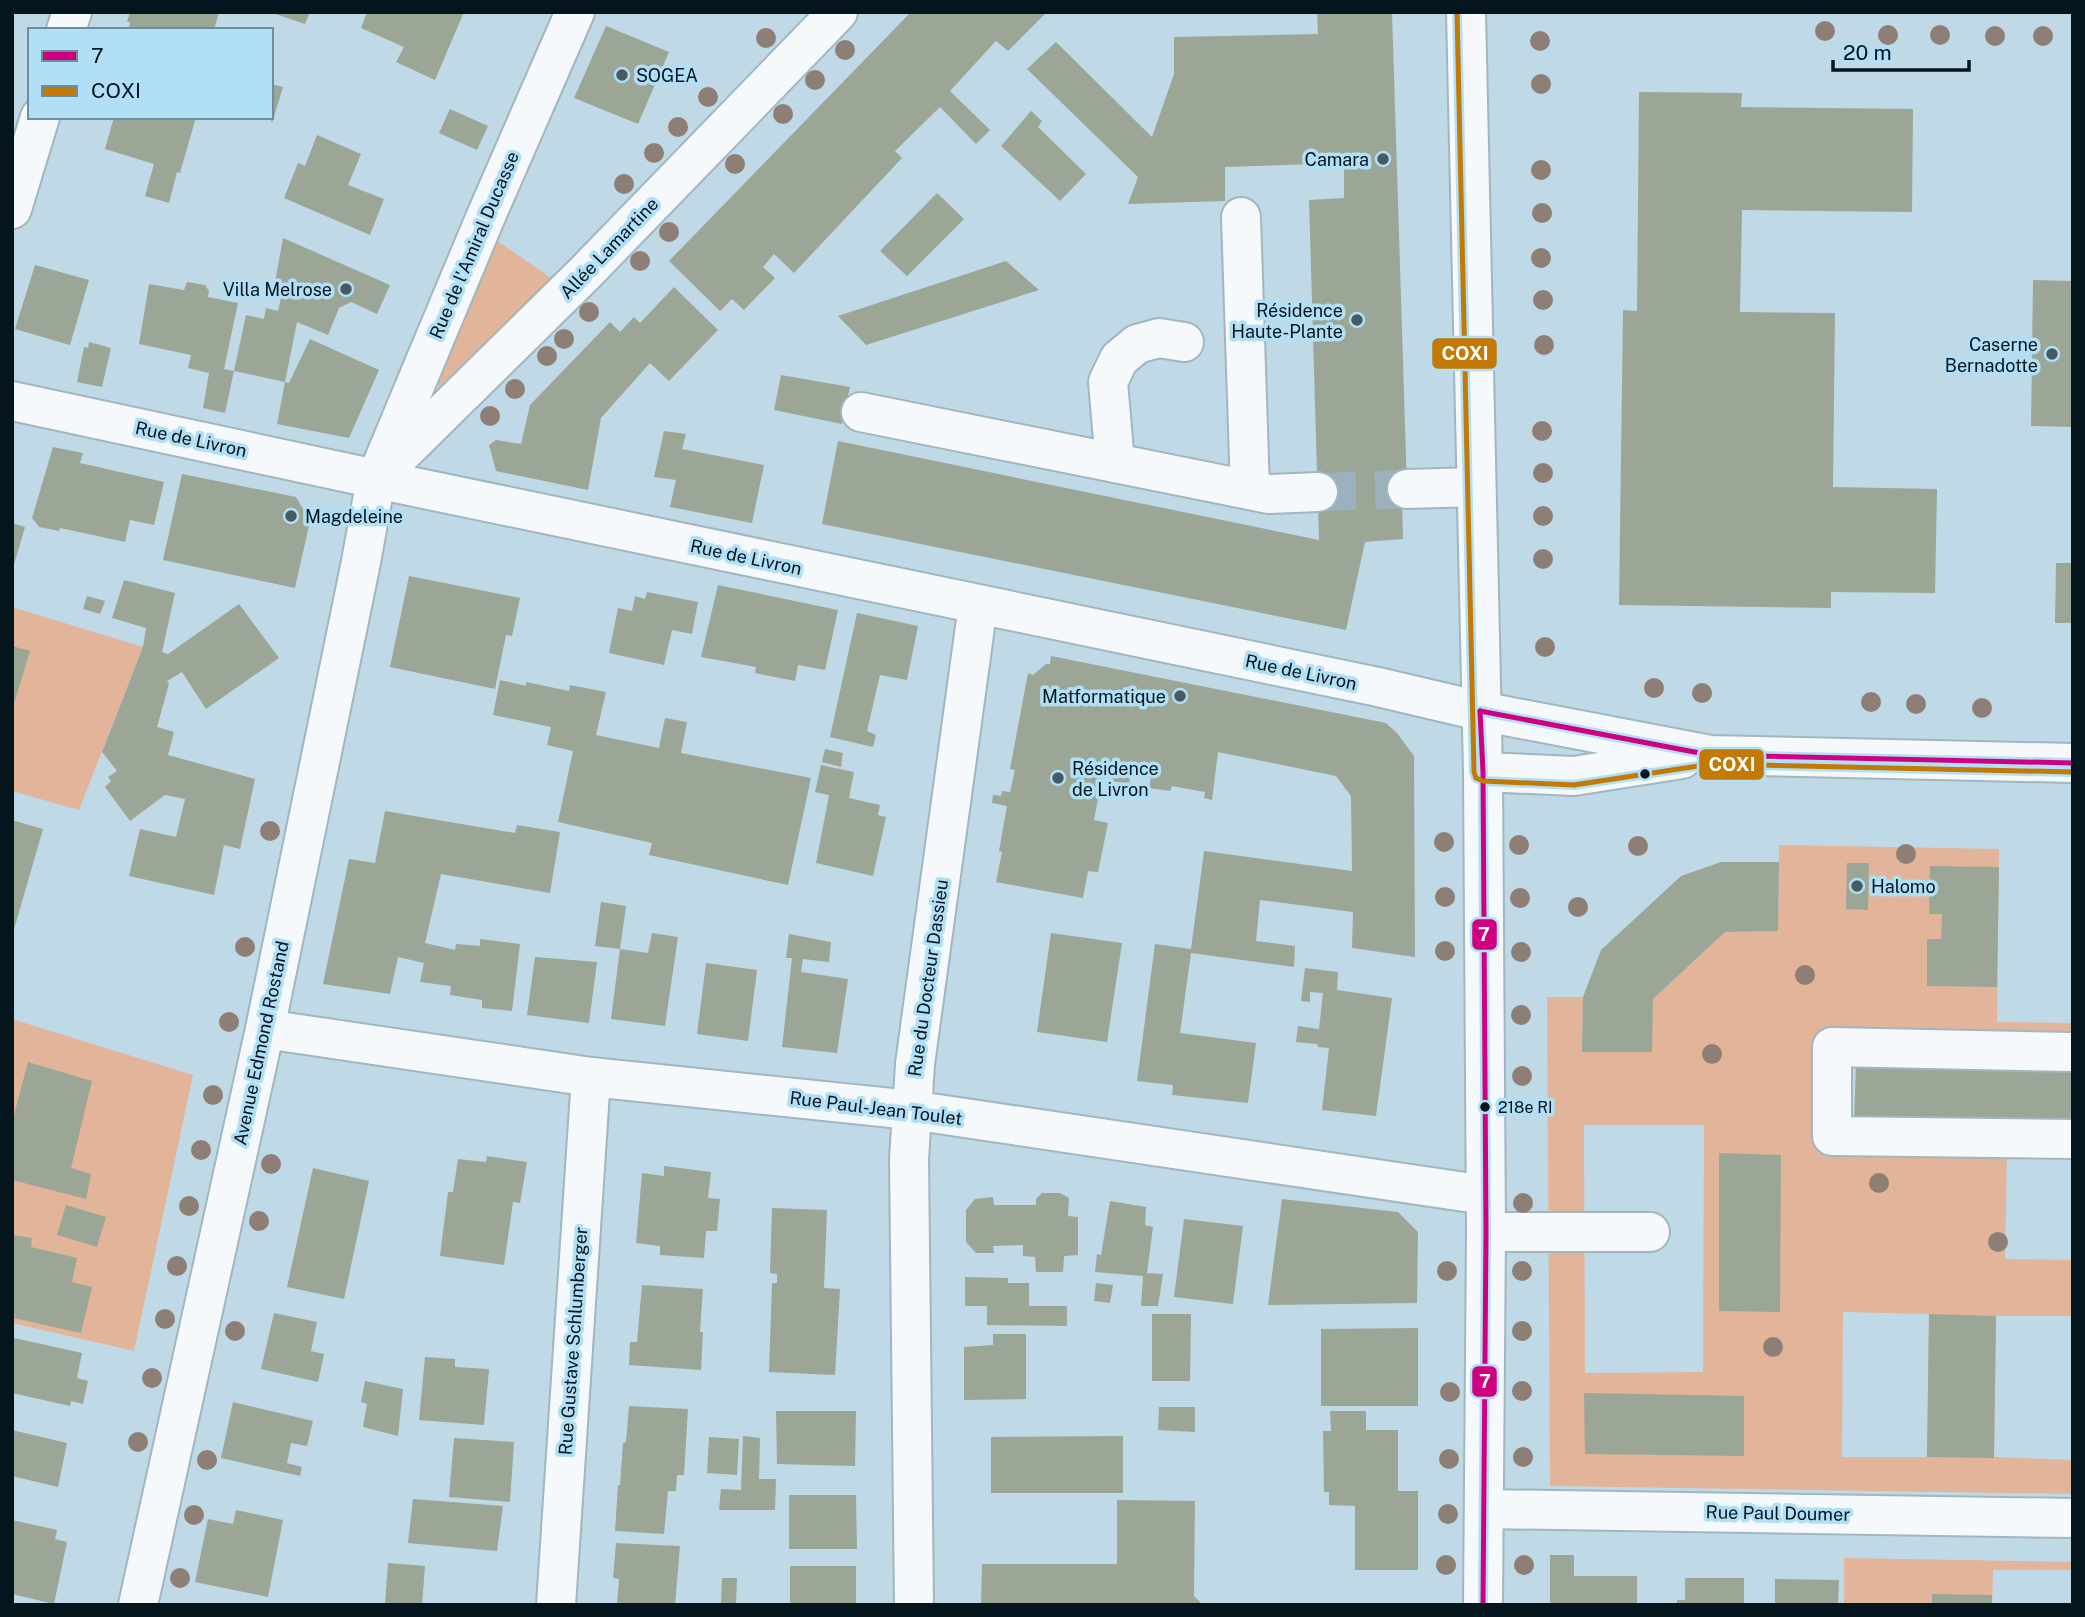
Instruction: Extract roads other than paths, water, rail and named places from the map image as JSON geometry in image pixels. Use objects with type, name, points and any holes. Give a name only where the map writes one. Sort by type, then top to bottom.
[{"type":"street","name":"Rue de l'Amiral Ducasse","points":[[376,479],[575,12]]},
{"type":"street","name":"Allée Lamartine","points":[[376,479],[586,272],[838,12]]},
{"type":"street","points":[[1466,12],[1483,772],[1486,1232],[1483,1605]]},
{"type":"street","points":[[12,209],[39,119]]},
{"type":"street","points":[[1241,217],[1250,490]]},
{"type":"street","points":[[1115,463],[1108,382],[1119,359],[1137,344],[1159,338],[1184,342]]},
{"type":"street","name":"Rue de Livron","points":[[12,401],[978,606],[1378,687],[1480,711],[1710,755]]},
{"type":"street","points":[[861,412],[1269,494],[1318,492]]},
{"type":"street","name":"Avenue Edmond Rostand","points":[[138,1605],[265,1029],[376,479]]},
{"type":"street","points":[[1407,489],[1475,487]]},
{"type":"street","name":"Rue du Docteur Dassieu","points":[[914,1605],[909,1159],[911,1110],[978,606]]},
{"type":"street","points":[[1483,772],[1574,776],[1710,755],[2073,763]]},
{"type":"street","name":"Rue Paul-Jean Toulet","points":[[265,1029],[591,1077],[911,1110],[1485,1195]]},
{"type":"street","points":[[2073,1052],[1832,1047],[1832,1136],[2073,1139]]},
{"type":"street","name":"Rue Gustave Schlumberger","points":[[556,1605],[591,1077]]},
{"type":"street","points":[[1486,1232],[1650,1232]]},
{"type":"street","name":"Rue Paul Doumer","points":[[1484,1509],[2073,1518]]},
{"type":"tunnel","points":[[1318,492],[1407,489]]},
{"type":"place","name":"SOGEA","points":[[622,75]]},
{"type":"place","name":"Camara","points":[[1383,159]]},
{"type":"place","name":"Villa Melrose","points":[[346,289]]},
{"type":"place","name":"Résidence Haute-Plante","points":[[1357,320]]},
{"type":"place","name":"Caserne Bernadotte","points":[[2052,354]]},
{"type":"place","name":"Magdeleine","points":[[291,516]]},
{"type":"place","name":"Matformatique","points":[[1180,696]]},
{"type":"place","name":"Résidence de Livron","points":[[1058,778]]},
{"type":"place","name":"Halomo","points":[[1857,886]]},
{"type":"place","name":"218e RI","points":[[1485,1107]]}]
